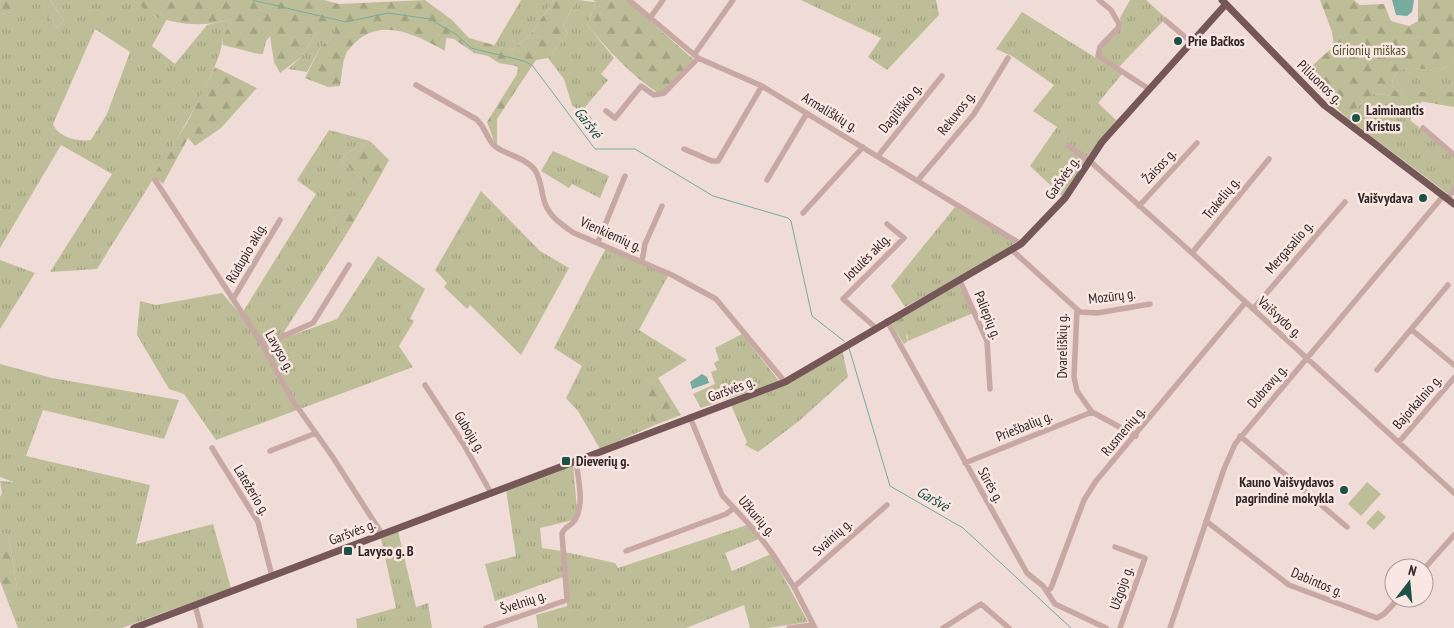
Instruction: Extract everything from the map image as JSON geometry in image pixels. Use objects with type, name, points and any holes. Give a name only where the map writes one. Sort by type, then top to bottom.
[{"type":"main road","name":"Garšvės g.","points":[[134,628],[785,382],[1013,251],[1065,198],[1089,160],[1224,2]]},
{"type":"main road","name":"Piliuonos g.","points":[[1224,2],[1324,105],[1454,204]]},
{"type":"street","name":"Armališkių g.","points":[[629,0],[696,57],[762,86],[1021,244]]},
{"type":"street","points":[[650,18],[663,0]]},
{"type":"street","points":[[606,112],[615,118],[641,86],[654,95],[664,93],[696,57],[733,0]]},
{"type":"street","points":[[1099,0],[1112,10],[1119,24],[1118,28],[1100,47],[1098,56],[1106,64],[1144,84],[1149,89]]},
{"type":"street","points":[[1165,20],[1191,42]]},
{"type":"street","name":"Rekuvos g.","points":[[918,180],[974,114],[1008,58]]},
{"type":"street","name":"Dagiliškio g.","points":[[878,156],[942,76]]},
{"type":"street","name":"Vienkiemių g.","points":[[416,85],[476,119],[483,125],[496,147],[533,168],[540,182],[545,205],[552,216],[574,233],[642,261],[705,291],[716,299],[785,382]]},
{"type":"street","points":[[684,149],[712,161],[718,161],[762,86]]},
{"type":"street","points":[[767,180],[807,113]]},
{"type":"street","points":[[1423,128],[1454,155]]},
{"type":"street","name":"Žaisos g.","points":[[1139,206],[1198,143]]},
{"type":"street","name":"Vaišvydo g.","points":[[1069,146],[1089,160],[1454,493]]},
{"type":"street","points":[[803,213],[863,147]]},
{"type":"street","name":"Trakelių g.","points":[[1192,253],[1269,160]]},
{"type":"street","points":[[598,242],[625,176]]},
{"type":"street","name":"Lavyso g.","points":[[155,180],[263,345],[291,398],[382,534]]},
{"type":"street","name":"Dubravų g.","points":[[1170,628],[1230,452],[1240,436],[1454,190]]},
{"type":"street","name":"Mergasalio g.","points":[[1252,309],[1345,202]]},
{"type":"street","points":[[642,261],[644,244],[662,206]]},
{"type":"street","name":"Rūdupio aklg.","points":[[233,299],[280,220]]},
{"type":"street","name":"Jotulės aklg.","points":[[876,328],[843,299],[904,238],[887,224]]},
{"type":"street","name":"Dvareliškių g.","points":[[1013,251],[1077,310],[1074,384],[1092,412],[1136,436]]},
{"type":"street","points":[[263,345],[313,323],[349,265]]},
{"type":"street","name":"Paliepių g.","points":[[960,281],[987,341],[990,389]]},
{"type":"street","points":[[1377,370],[1448,285]]},
{"type":"street","name":"Rusmenių g.","points":[[1047,590],[1051,588],[1084,500],[1096,481],[1136,436],[1246,303]]},
{"type":"street","name":"Mozūrų g.","points":[[1077,310],[1091,314],[1150,304]]},
{"type":"street","name":"Sūrės g.","points":[[887,322],[1027,573],[1047,590],[1051,600],[1056,604],[1106,628]]},
{"type":"street","points":[[1412,330],[1454,365]]},
{"type":"street","name":"Bajorkalnio g.","points":[[1399,442],[1454,378]]},
{"type":"street","name":"Gubojų g.","points":[[425,385],[464,445],[491,493]]},
{"type":"street","name":"Priešbalių g.","points":[[965,463],[1092,412]]},
{"type":"street","name":"Užkurių g.","points":[[690,417],[722,495],[757,533],[794,587],[814,626]]},
{"type":"street","points":[[270,451],[316,433]]},
{"type":"street","points":[[1240,436],[1346,527]]},
{"type":"street","name":"Latežerio g.","points":[[212,448],[258,522],[272,576]]},
{"type":"street","name":"Švelnių g.","points":[[486,628],[567,600],[562,534],[565,527],[574,522],[580,509],[576,461]]},
{"type":"street","name":"Svainių g.","points":[[794,587],[887,504]]},
{"type":"street","points":[[626,551],[726,514],[734,508]]},
{"type":"street","name":"Dabintos g.","points":[[1206,521],[1282,581],[1377,618],[1390,608]]},
{"type":"street","points":[[1434,558],[1454,535]]},
{"type":"street","name":"Užgojo g.","points":[[1114,547],[1145,558],[1120,628]]},
{"type":"street","points":[[943,628],[981,604],[1009,628]]},
{"type":"street","points":[[195,605],[201,628]]},
{"type":"street","points":[[789,628],[814,626]]},
{"type":"green space","points":[[0,0],[12,0],[12,12],[0,14]]},
{"type":"green space","points":[[12,0],[38,0],[57,28],[64,21],[50,0],[133,0],[154,16],[167,19],[152,46],[175,64],[207,25],[226,20],[231,23],[222,38],[219,55],[208,82],[170,152],[97,269],[50,272],[112,174],[61,145],[0,248],[0,14],[12,12]],"holes":[[[95,29],[130,52],[107,114],[91,140],[69,138],[59,132],[53,124]]]},
{"type":"green space","points":[[37,0],[50,0],[64,21],[57,28]]},
{"type":"green space","points":[[133,0],[324,0],[339,4],[425,0],[452,20],[469,38],[512,50],[530,35],[554,0],[577,0],[563,25],[568,34],[548,58],[536,60],[497,119],[497,144],[495,144],[487,122],[517,74],[518,68],[499,63],[488,56],[474,53],[454,39],[446,38],[445,51],[407,33],[381,30],[369,33],[358,40],[345,55],[340,86],[328,87],[305,78],[321,46],[332,38],[336,29],[318,31],[301,57],[280,73],[274,62],[270,36],[266,41],[263,54],[223,45],[222,38],[231,23],[226,20],[209,24],[172,21],[152,15]]},
{"type":"green space","points":[[521,0],[554,0],[530,35],[512,50],[494,46]]},
{"type":"green space","points":[[577,0],[596,2],[587,25],[614,58],[601,74],[608,80],[585,107],[593,121],[572,105],[564,79],[548,58],[568,34],[563,25]]},
{"type":"green space","points":[[593,0],[626,0],[693,59],[662,92],[658,93],[621,62],[587,25],[596,2]]},
{"type":"green space","points":[[801,0],[936,0],[939,15],[887,70],[868,57],[881,38]]},
{"type":"green space","points":[[1130,0],[1146,0],[1166,18],[1118,68],[1101,58],[1101,50],[1121,24],[1120,18]]},
{"type":"green space","name":"Girionių miškas","points":[[1320,0],[1354,0],[1360,5],[1384,4],[1391,21],[1409,26],[1418,21],[1418,0],[1454,0],[1454,61],[1438,72],[1417,68],[1403,69],[1394,77],[1392,85],[1395,90],[1404,92],[1454,92],[1454,107],[1373,93],[1346,117],[1302,75],[1334,46],[1332,32]]},
{"type":"green space","points":[[1022,12],[1122,74],[1098,103],[1117,121],[1089,155],[1062,196],[1030,166],[1057,127],[1033,111],[1054,85],[1012,56],[996,49]]},
{"type":"green space","points":[[327,28],[337,29],[332,38],[321,46],[307,72],[288,69],[301,57],[318,31]]},
{"type":"green space","points":[[1454,61],[1454,92],[1404,92],[1395,90],[1392,85],[1394,77],[1403,69],[1417,68],[1438,72]]},
{"type":"green space","points":[[215,67],[257,88],[221,128],[195,146],[188,138],[163,184],[153,176],[187,123]]},
{"type":"green space","points":[[1373,93],[1422,101],[1410,120],[1454,156],[1454,186],[1448,194],[1346,117]]},
{"type":"green space","points":[[329,130],[370,141],[345,154],[342,161],[373,189],[356,218],[342,211],[331,225],[346,235],[284,332],[287,337],[337,319],[378,256],[425,289],[410,319],[414,321],[399,346],[413,367],[216,440],[184,394],[169,389],[137,335],[140,301],[156,305],[222,293],[241,315],[316,194],[297,180]]},
{"type":"green space","points":[[370,141],[389,160],[373,189],[342,161],[345,154]]},
{"type":"green space","points":[[553,151],[609,176],[600,198],[572,184],[569,188],[541,171]]},
{"type":"green space","points":[[481,191],[540,251],[569,268],[521,355],[470,305],[467,309],[444,287],[447,283],[435,270]]},
{"type":"green space","points":[[955,207],[1014,242],[1014,247],[905,307],[891,286]]},
{"type":"green space","points":[[342,210],[356,218],[346,235],[331,225]]},
{"type":"green space","points":[[606,248],[668,276],[639,330],[687,360],[658,378],[638,395],[655,425],[600,449],[578,411],[566,398],[582,366],[554,348]]},
{"type":"green space","points":[[0,260],[35,273],[0,329]]},
{"type":"green space","points":[[958,284],[973,313],[908,341],[905,314]]},
{"type":"green space","points":[[905,314],[912,328],[906,336],[908,341],[904,344],[892,325],[894,321]]},
{"type":"green space","points":[[742,334],[779,381],[701,408],[693,394],[715,384],[711,372],[717,370],[714,363],[719,360],[715,348]]},
{"type":"green space","points":[[842,349],[848,377],[799,421],[758,452],[745,445],[747,442],[731,405],[777,388]]},
{"type":"green space","points":[[0,364],[52,378],[179,400],[164,439],[43,410],[26,456],[150,485],[136,544],[213,524],[231,588],[122,628],[18,628],[5,594],[17,588],[9,537],[0,532],[0,497],[2,493],[0,481],[14,482],[0,477]]},
{"type":"green space","points":[[658,378],[681,415],[655,425],[637,395]]},
{"type":"green space","points":[[573,464],[577,510],[573,520],[540,528],[542,548],[561,551],[563,577],[495,601],[485,564],[516,556],[506,489]]},
{"type":"green space","points":[[1367,482],[1381,494],[1361,516],[1348,504]]},
{"type":"green space","points":[[1378,510],[1386,517],[1374,530],[1366,523]]},
{"type":"green space","points":[[747,525],[759,539],[725,553],[732,571],[771,554],[808,622],[767,628],[750,628],[744,605],[686,628],[538,628],[536,615],[567,606],[565,552],[615,563],[618,568]]},
{"type":"green space","points":[[398,531],[416,607],[428,603],[432,628],[357,628],[356,619],[396,608],[381,538]]},
{"type":"green space","points":[[0,532],[9,537],[17,588],[5,594],[0,581]]},
{"type":"water","points":[[1392,0],[1414,0],[1412,12],[1407,16],[1396,15]]},
{"type":"water","points":[[702,374],[707,377],[709,383],[692,389],[690,382]]},
{"type":"waterway","name":"Garšvė","points":[[252,0],[346,22],[388,13],[430,19],[457,35],[471,48],[524,61],[532,65],[595,149],[635,149],[713,196],[788,218],[791,221],[812,316],[844,341]]},
{"type":"waterway","name":"Garšvė","points":[[849,348],[890,486],[963,528],[1071,628]]},
{"type":"place","name":"Prie Bačkos","points":[[1178,41]]},
{"type":"place","name":"Laiminantis Kristus","points":[[1356,118]]},
{"type":"place","name":"Vaišvydava","points":[[1423,198]]},
{"type":"place","name":"Dieverių g.","points":[[566,461]]},
{"type":"place","name":"Kauno Vaišvydavos pagrindinė mokykla","points":[[1344,490]]},
{"type":"place","name":"Lavyso g. B","points":[[348,551]]}]
